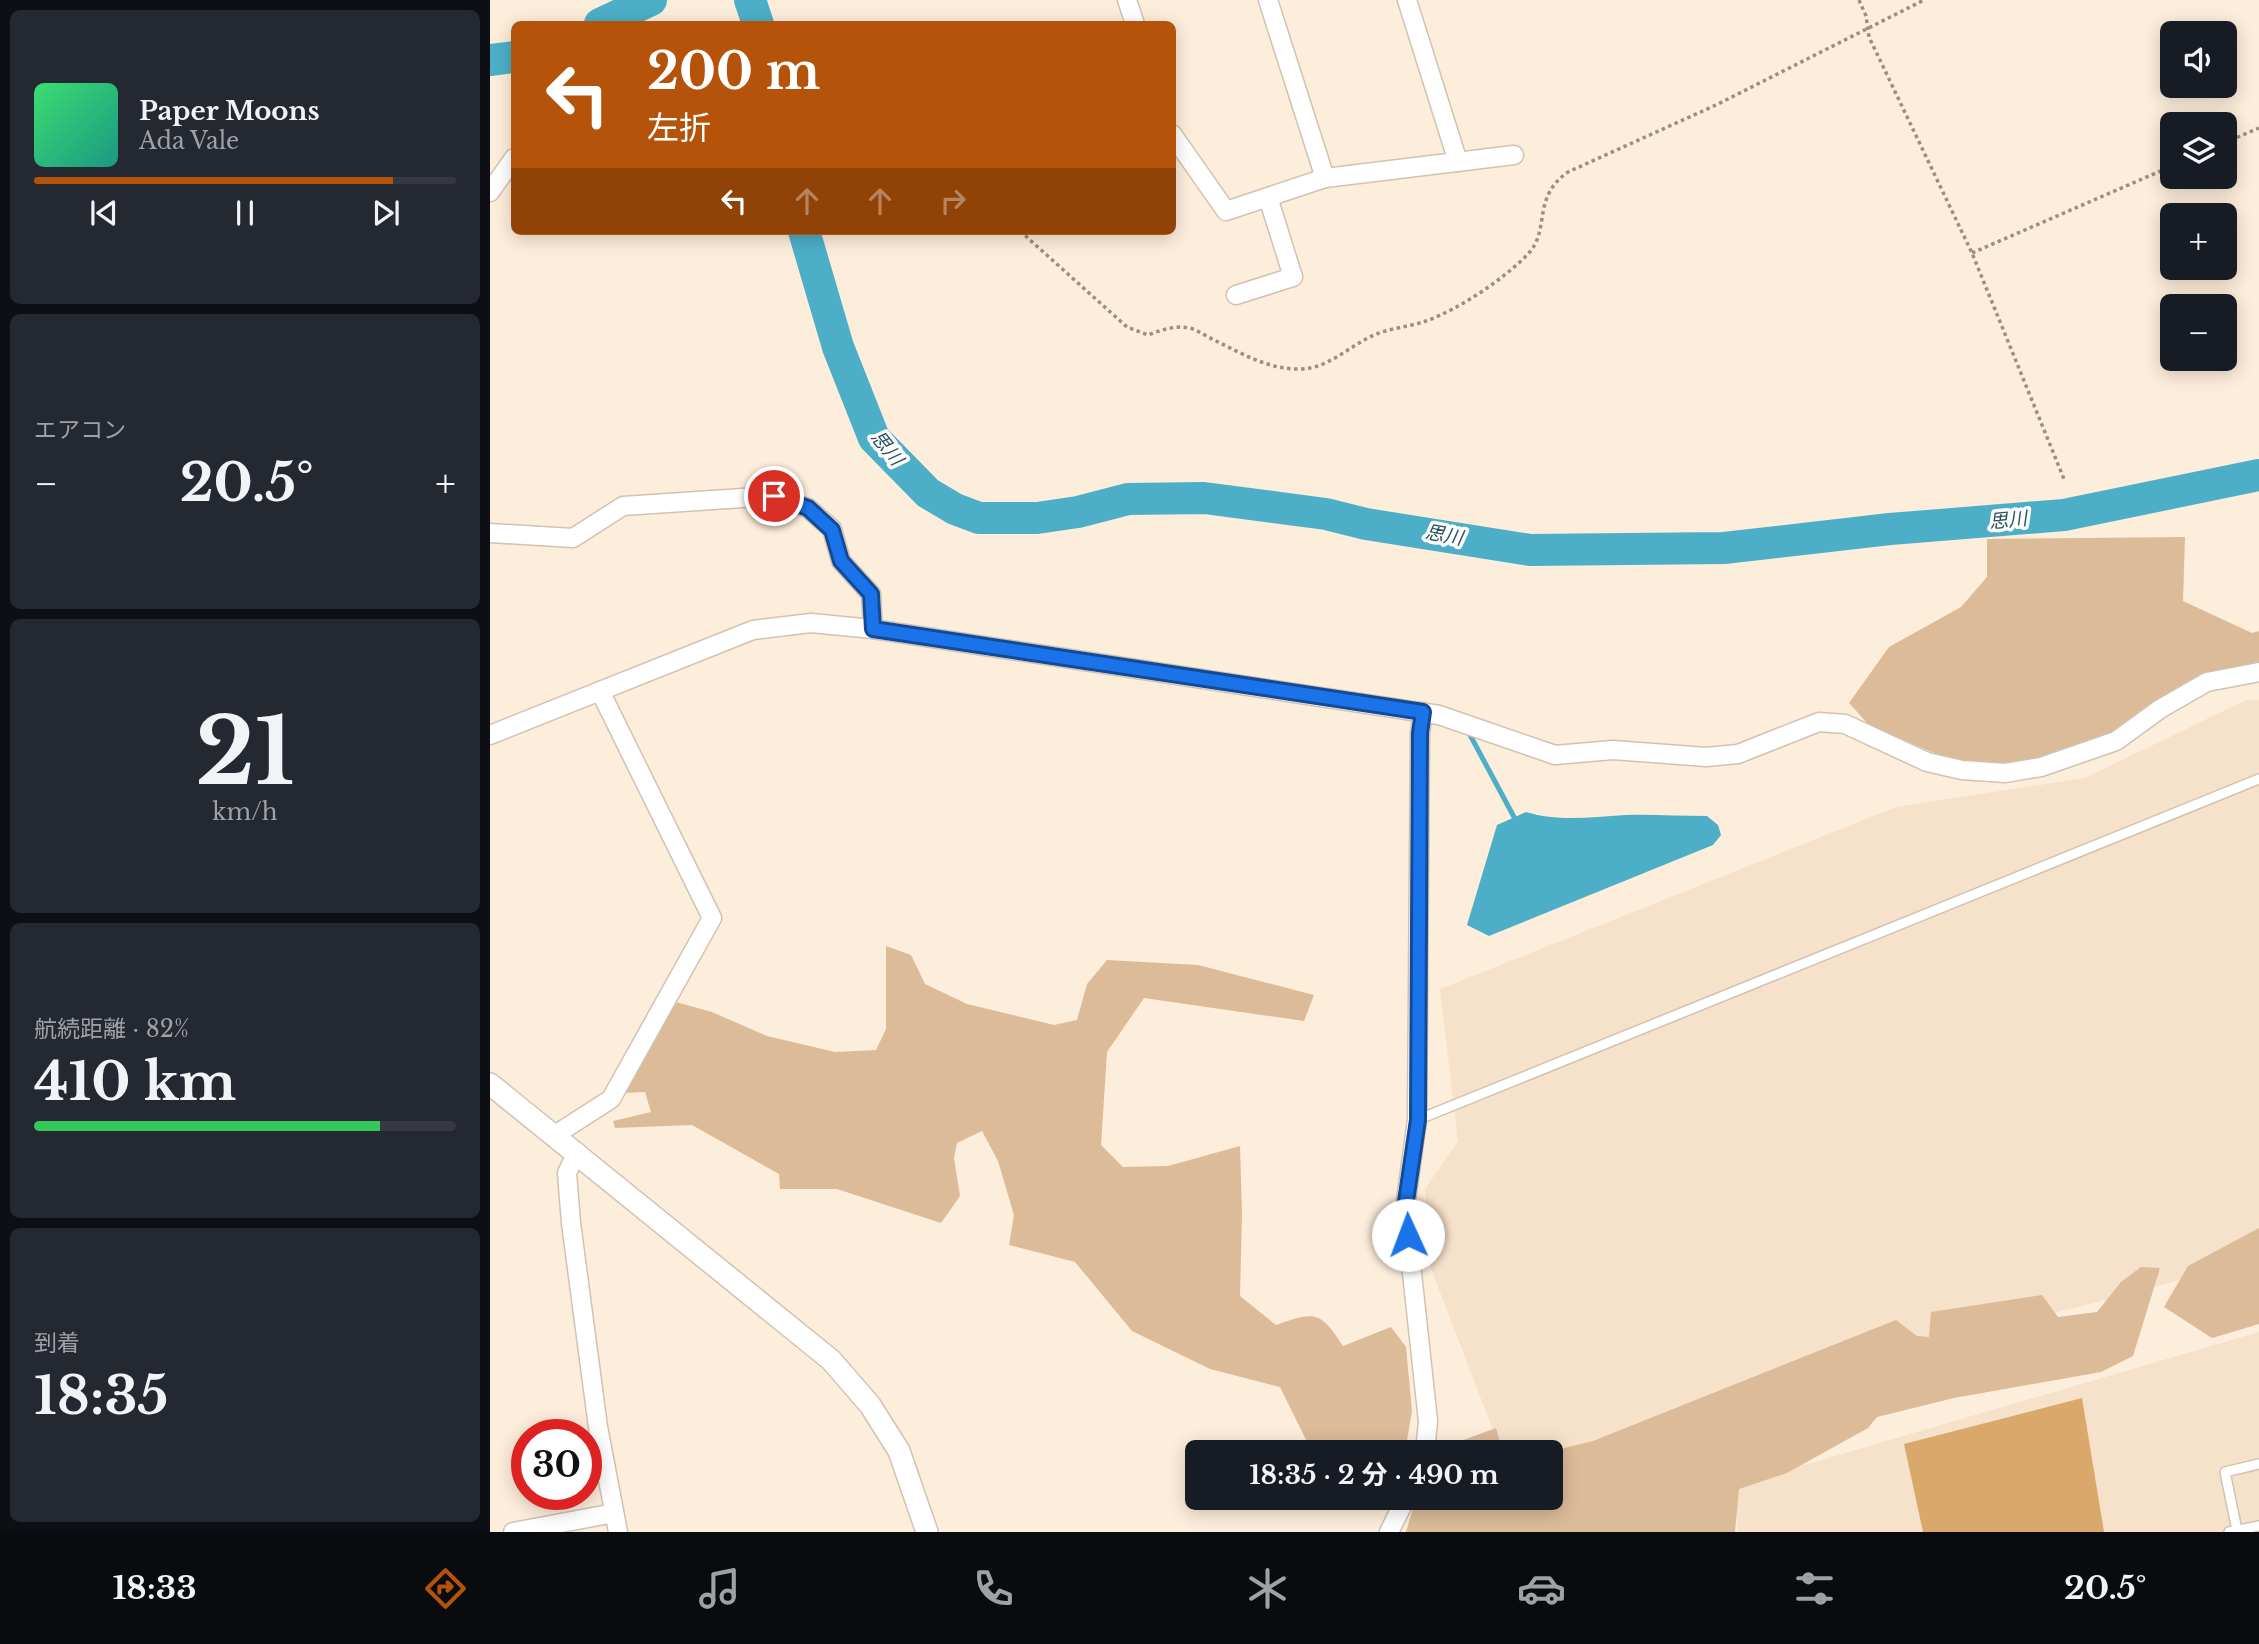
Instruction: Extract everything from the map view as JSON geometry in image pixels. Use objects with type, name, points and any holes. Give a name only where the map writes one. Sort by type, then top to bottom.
[{"type":"street","points":[[1127,0],[1134,21]]},
{"type":"street","points":[[1268,0],[1325,178]]},
{"type":"street","points":[[1407,0],[1458,162]]},
{"type":"street","points":[[1176,140],[1226,211],[1325,178],[1514,155]]},
{"type":"street","points":[[490,192],[511,162]]},
{"type":"street","points":[[1236,295],[1293,277],[1268,197]]},
{"type":"street","points":[[490,533],[573,538],[623,506],[774,496],[808,508],[832,530],[841,561],[871,594],[873,629]]},
{"type":"street","points":[[490,734],[753,630],[811,623],[873,629],[1423,712],[1439,715],[1555,755],[1613,750],[1706,757],[1738,754],[1819,722],[1845,724],[1927,762],[1962,770],[2005,773],[2041,767],[2116,741],[2160,709],[2207,682],[2259,672]]},
{"type":"street","points":[[555,1135],[611,1098],[712,919],[600,691]]},
{"type":"street","points":[[1423,712],[1420,733],[1418,1120],[1405,1208],[1428,1421],[1426,1440]]},
{"type":"street","points":[[495,1093],[577,1152],[831,1360],[870,1405],[899,1451],[927,1532]]},
{"type":"street","points":[[577,1152],[567,1173],[571,1223],[598,1427],[618,1532]]},
{"type":"street","points":[[1389,1532],[1400,1510]]},
{"type":"street","points":[[513,1532],[614,1513]]},
{"type":"lane","points":[[1418,1120],[2259,779]]},
{"type":"lane","points":[[2259,1464],[2225,1472],[2233,1531],[2259,1526]]},
{"type":"path","points":[[1858,0],[1869,37],[1972,253],[2064,479]]},
{"type":"path","points":[[1024,235],[1128,327],[1148,335],[1167,328],[1190,328],[1270,366],[1301,370],[1328,362],[1375,334],[1426,321],[1462,304],[1504,274],[1529,253],[1535,243],[1545,199],[1553,182],[1568,172],[1716,105],[1924,0]]},
{"type":"path","points":[[2237,137],[2259,128]]},
{"type":"path","points":[[1972,253],[2160,171]]},
{"type":"shaded area","points":[[2185,537],[2183,601],[2252,633],[2259,631],[2259,665],[2108,737],[2014,767],[1950,760],[1869,725],[1849,703],[1889,647],[1961,607],[1987,577],[1987,539]]},
{"type":"shaded area","points":[[2246,700],[2259,700],[2259,1252],[2166,1284],[1962,1337],[1756,1411],[1563,1449],[1563,1440],[1497,1440],[1430,1266],[1425,1189],[1458,1141],[1440,989],[1896,807],[2085,778]]},
{"type":"shaded area","points":[[886,946],[911,955],[925,984],[967,1004],[1054,1025],[1077,1020],[1087,984],[1107,960],[1198,965],[1314,995],[1304,1021],[1144,998],[1107,1052],[1101,1145],[1123,1167],[1168,1166],[1240,1146],[1240,1296],[1276,1325],[1300,1317],[1316,1317],[1328,1326],[1343,1346],[1391,1327],[1406,1347],[1412,1411],[1407,1440],[1306,1440],[1280,1387],[1210,1369],[1132,1331],[1075,1262],[1009,1245],[1014,1215],[998,1161],[982,1131],[957,1143],[954,1158],[960,1196],[941,1223],[837,1189],[780,1189],[779,1174],[692,1125],[615,1128],[613,1121],[651,1112],[645,1092],[623,1093],[676,1002],[712,1012],[767,1036],[835,1052],[876,1050],[886,1029]]},
{"type":"shaded area","points":[[2259,1228],[2259,1324],[2212,1338],[2164,1307],[2188,1266]]},
{"type":"shaded area","points":[[2141,1267],[2160,1268],[2133,1356],[2101,1372],[1954,1398],[1877,1417],[1868,1428],[1787,1473],[1739,1489],[1735,1532],[1406,1532],[1412,1510],[1563,1510],[1563,1448],[1593,1441],[1896,1320],[1917,1336],[1929,1337],[1931,1312],[2042,1295],[2058,1317],[2097,1312],[2121,1282]]},
{"type":"shaded area","points":[[2259,1332],[2259,1532],[1738,1532],[1733,1486]]},
{"type":"shaded area","points":[[1496,1428],[1499,1440],[1464,1440]]},
{"type":"water","points":[[1526,812],[1563,818],[1707,816],[1718,825],[1721,835],[1713,845],[1489,936],[1467,925],[1497,825]]},
{"type":"building","points":[[2082,1398],[2104,1532],[1923,1532],[1904,1444]]},
{"type":"waterway","name":"思川","points":[[606,21],[651,0]]},
{"type":"waterway","name":"思川","points":[[750,0],[757,21]]},
{"type":"waterway","name":"思川","points":[[490,60],[511,57]]},
{"type":"waterway","name":"思川","points":[[805,235],[838,347],[874,438],[928,493],[955,509],[979,518],[1037,518],[1078,512],[1128,499],[1204,498],[1326,514],[1366,524],[1530,550],[1724,548],[1890,529],[2064,515],[2259,475]]},
{"type":"waterway","points":[[1469,733],[1514,817]]},
{"type":"route","points":[[774,496],[808,508],[832,530],[841,561],[871,594],[873,629],[1423,712],[1420,733],[1418,1120],[1405,1208],[1408,1235]]}]
